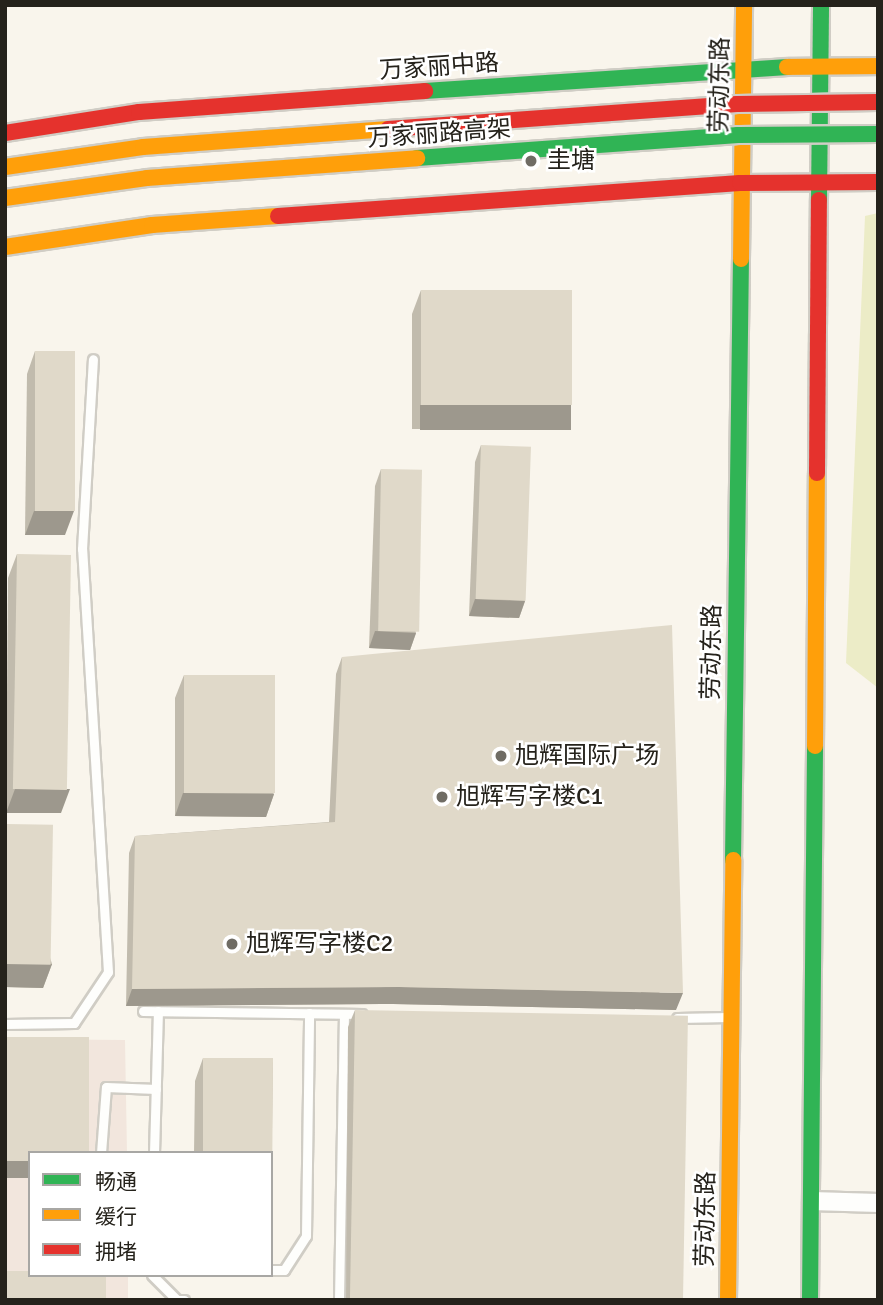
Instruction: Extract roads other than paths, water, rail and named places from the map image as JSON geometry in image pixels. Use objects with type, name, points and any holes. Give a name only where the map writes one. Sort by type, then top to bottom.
[{"type":"main road","name":"劳动东路","points":[[728,1300],[744,5]]},
{"type":"main road","points":[[810,1300],[821,5]]},
{"type":"main road","name":"万家丽中路","points":[[5,133],[139,112],[744,67],[878,66]]},
{"type":"main road","name":"万家丽路高架","points":[[5,167],[144,146],[737,104],[878,102]]},
{"type":"main road","name":"万家丽路高架","points":[[5,198],[174,176],[738,135],[878,134]]},
{"type":"main road","points":[[5,247],[152,225],[740,183],[878,182]]},
{"type":"street","points":[[812,1201],[878,1203]]},
{"type":"lane","points":[[5,1024],[75,1023],[108,971],[82,549],[93,359]]},
{"type":"lane","points":[[143,1011],[371,1014]]},
{"type":"lane","points":[[154,1151],[158,1011]]},
{"type":"lane","points":[[273,1270],[284,1269],[306,1236],[309,1013]]},
{"type":"lane","points":[[339,1300],[344,1014]]},
{"type":"lane","points":[[660,1019],[731,1017]]},
{"type":"lane","points":[[101,1151],[106,1087],[156,1089]]},
{"type":"lane","points":[[154,1277],[177,1300],[184,1300]]},
{"type":"place","name":"圭塘","points":[[531,161]]},
{"type":"place","name":"旭辉国际广场","points":[[501,756]]},
{"type":"place","name":"旭辉写字楼C1","points":[[442,797]]},
{"type":"place","name":"旭辉写字楼C2","points":[[232,944]]}]
